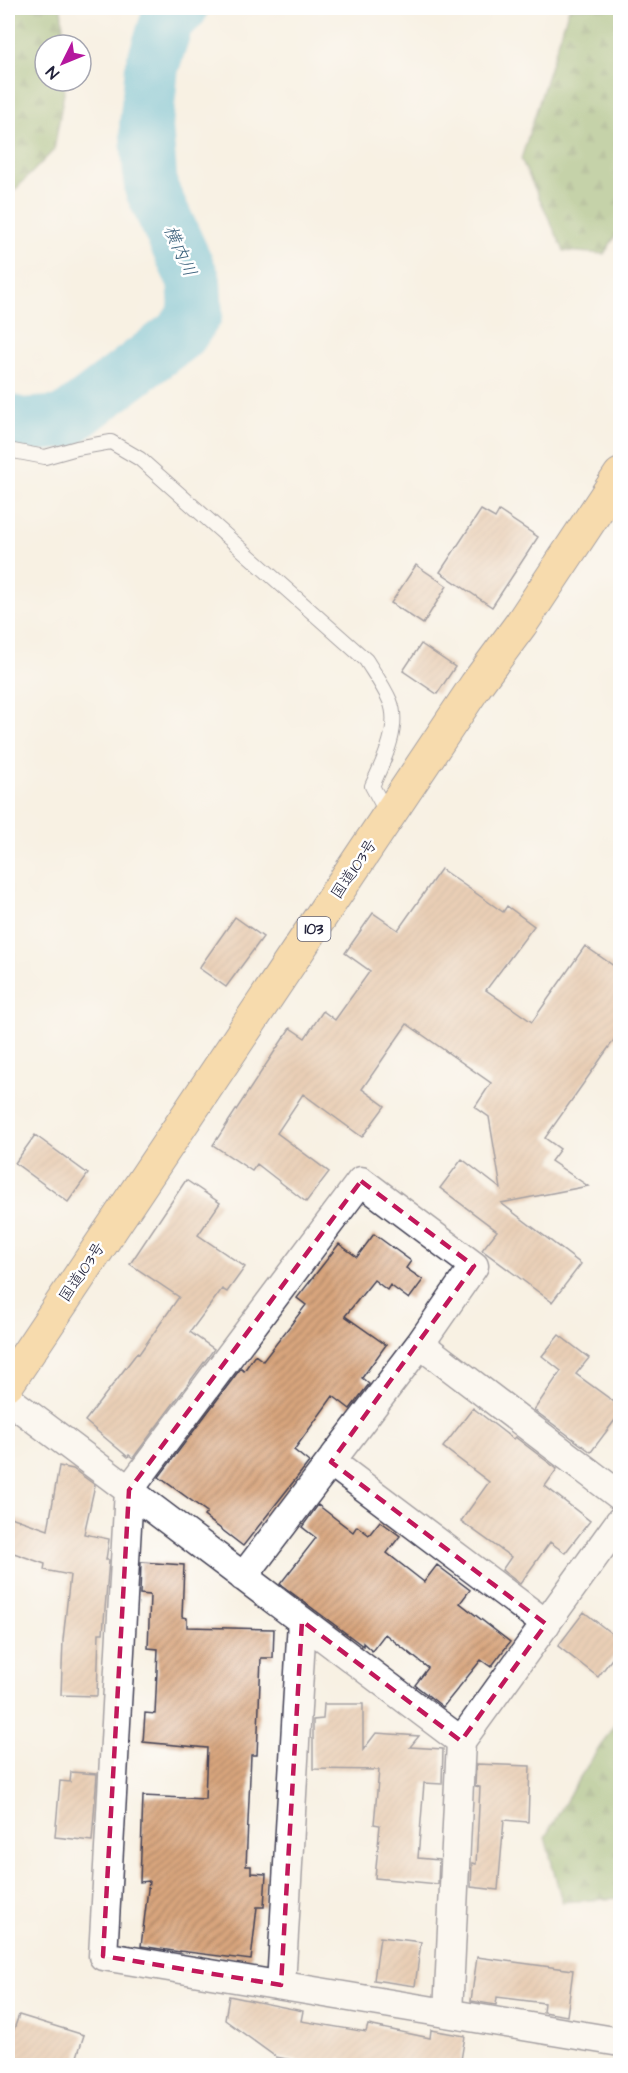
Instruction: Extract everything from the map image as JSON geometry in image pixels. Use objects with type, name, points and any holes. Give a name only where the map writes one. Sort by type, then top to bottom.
[{"type":"highway","name":"国道103号","points":[[8,1383],[476,685],[621,475]]},
{"type":"street","points":[[243,1576],[420,1344],[474,1266],[361,1181],[129,1490],[103,1956],[621,2042]]},
{"type":"street","points":[[420,1344],[621,1496]]},
{"type":"street","points":[[8,1399],[461,1741]]},
{"type":"street","points":[[331,1462],[546,1624]]},
{"type":"street","points":[[447,2013],[461,1741],[621,1521]]},
{"type":"street","points":[[281,1985],[302,1621]]},
{"type":"lane","points":[[8,450],[45,457],[111,442],[140,459],[366,660],[391,702],[393,732],[386,757],[372,786],[389,817]]},
{"type":"highlighted area","points":[[361,1181],[474,1266],[331,1462],[546,1624],[461,1741],[302,1621],[281,1985],[103,1956],[129,1490]]},
{"type":"green space","points":[[8,8],[61,8],[64,33],[33,33],[33,93],[64,93],[54,150],[8,197]]},
{"type":"green space","points":[[569,8],[620,8],[620,229],[604,254],[564,251],[521,159]]},
{"type":"green space","points":[[620,1716],[620,1898],[562,1902],[545,1837],[580,1777]]},
{"type":"building","points":[[481,510],[495,518],[499,511],[538,537],[492,607],[440,572]]},
{"type":"building","points":[[416,565],[447,586],[423,624],[391,603]]},
{"type":"building","points":[[421,644],[455,667],[437,694],[403,671]]},
{"type":"building","points":[[441,869],[503,912],[507,906],[534,926],[486,990],[532,1022],[585,946],[621,971],[621,1030],[545,1138],[560,1149],[551,1161],[588,1186],[501,1203],[581,1264],[552,1302],[482,1250],[497,1231],[440,1188],[462,1159],[501,1189],[489,1117],[475,1107],[491,1083],[407,1024],[362,1089],[385,1106],[362,1137],[303,1094],[277,1133],[329,1172],[306,1202],[257,1164],[252,1171],[213,1145],[290,1028],[305,1038],[323,1011],[335,1020],[370,971],[345,953],[373,913],[398,930]]},
{"type":"building","points":[[235,917],[263,937],[226,987],[199,968]]},
{"type":"building","points":[[35,1135],[88,1174],[68,1202],[15,1163]]},
{"type":"building","points":[[186,1180],[220,1203],[198,1235],[245,1267],[227,1292],[222,1289],[190,1332],[214,1349],[133,1458],[129,1455],[128,1457],[85,1421],[137,1353],[139,1354],[179,1297],[130,1264]]},
{"type":"building","points":[[374,1234],[411,1261],[406,1268],[423,1280],[409,1299],[390,1285],[387,1290],[374,1280],[345,1316],[386,1345],[362,1378],[369,1384],[350,1409],[333,1396],[294,1450],[309,1462],[243,1546],[204,1516],[207,1512],[159,1477],[241,1368],[244,1371],[255,1355],[263,1361],[306,1305],[297,1298],[339,1244],[357,1257]]},
{"type":"building","points":[[559,1335],[589,1358],[576,1374],[621,1407],[621,1412],[591,1452],[534,1410],[561,1371],[542,1356]]},
{"type":"building","points":[[473,1408],[557,1469],[545,1486],[590,1521],[565,1553],[550,1542],[520,1584],[502,1570],[511,1557],[461,1521],[489,1482],[443,1447]]},
{"type":"building","points":[[59,1466],[73,1469],[95,1485],[84,1534],[109,1539],[103,1633],[99,1633],[97,1696],[61,1695],[63,1640],[70,1575],[44,1570],[45,1564],[8,1551],[8,1516],[48,1530]]},
{"type":"building","points":[[318,1505],[353,1532],[357,1526],[369,1535],[380,1521],[400,1536],[387,1553],[424,1582],[437,1565],[470,1590],[460,1603],[510,1642],[491,1667],[481,1660],[443,1707],[415,1685],[428,1668],[385,1634],[372,1651],[280,1584],[316,1538],[302,1527]]},
{"type":"building","points":[[141,1562],[184,1565],[182,1617],[187,1618],[187,1627],[274,1629],[273,1658],[261,1658],[257,1755],[251,1755],[246,1866],[251,1866],[251,1873],[266,1874],[264,1907],[257,1907],[251,1960],[141,1946],[149,1881],[140,1882],[143,1796],[205,1799],[207,1748],[143,1742],[145,1713],[155,1714],[158,1649],[148,1648],[150,1595],[140,1594]]},
{"type":"building","points":[[584,1612],[621,1641],[621,1647],[598,1677],[558,1646]]},
{"type":"building","points":[[324,1704],[363,1704],[363,1750],[376,1733],[419,1736],[410,1747],[443,1749],[442,1784],[424,1783],[418,1858],[439,1860],[438,1884],[375,1878],[380,1825],[374,1824],[379,1770],[313,1769],[313,1720],[323,1719]]},
{"type":"building","points":[[476,1764],[530,1766],[528,1822],[504,1820],[498,1890],[471,1887],[472,1863],[476,1864],[480,1787],[475,1786]]},
{"type":"building","points":[[71,1772],[97,1774],[92,1841],[55,1837],[60,1781],[70,1782]]},
{"type":"building","points":[[380,1937],[421,1942],[415,1986],[374,1980]]},
{"type":"building","points":[[477,1957],[573,1970],[567,2016],[543,2012],[544,2003],[497,1997],[496,2005],[471,2001]]},
{"type":"building","points":[[229,1996],[303,2011],[301,2021],[366,2032],[368,2025],[430,2038],[431,2030],[465,2036],[460,2066],[370,2066],[339,2059],[338,2066],[322,2066],[276,2057],[225,2020]]},
{"type":"building","points":[[19,2015],[84,2035],[74,2066],[8,2066],[8,2046]]},
{"type":"waterway","name":"横内川","points":[[8,421],[22,425],[65,422],[182,333],[196,312],[194,281],[151,188],[146,125],[152,67],[168,18],[181,8]]}]
